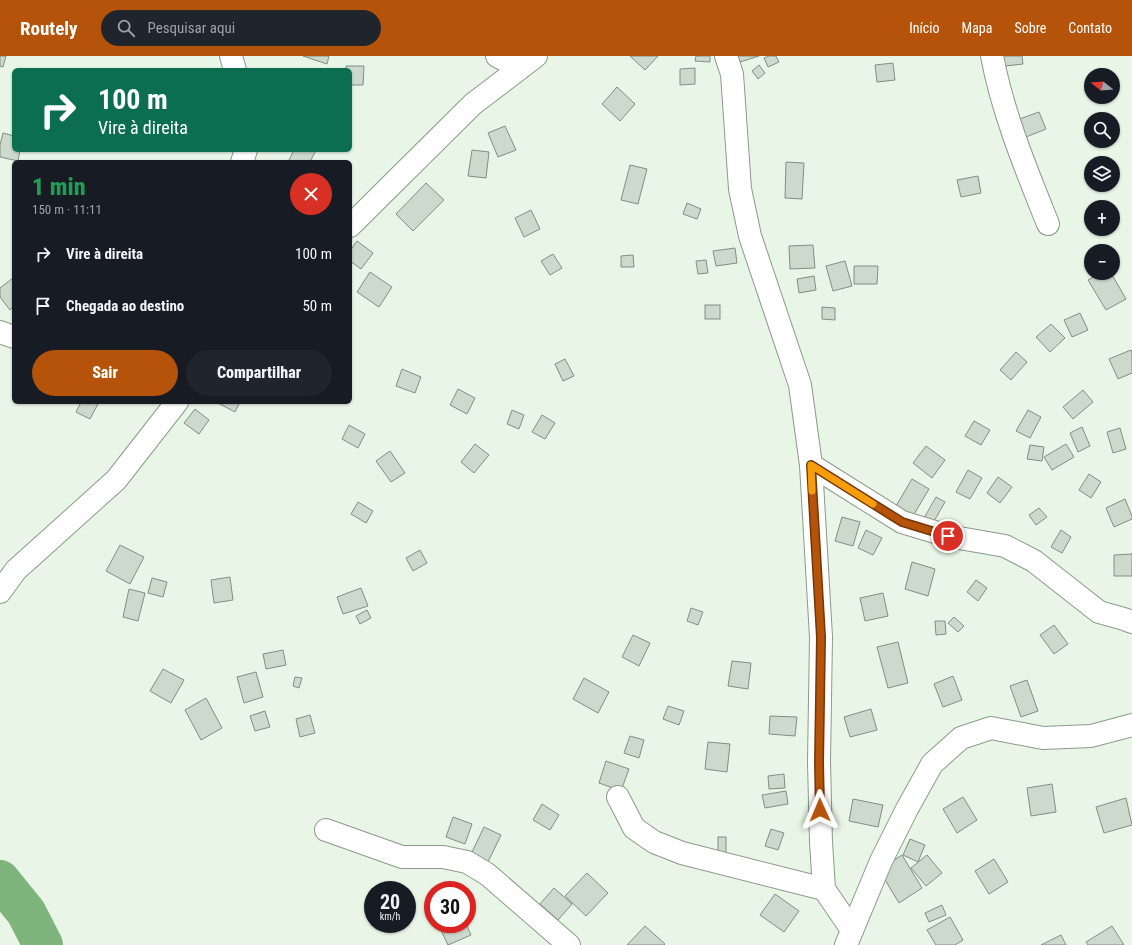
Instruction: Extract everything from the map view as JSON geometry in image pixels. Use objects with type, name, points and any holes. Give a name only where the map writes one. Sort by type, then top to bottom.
[{"type":"street","points":[[231,56],[234,68]]},
{"type":"street","points":[[497,56],[528,62]]},
{"type":"street","points":[[726,56],[732,74],[740,189],[750,236],[800,385],[811,465],[821,637],[819,762],[824,889],[849,937]]},
{"type":"street","points":[[992,56],[1012,133],[1048,224]]},
{"type":"street","points":[[352,224],[473,104],[528,62]]},
{"type":"street","points":[[0,332],[12,336]]},
{"type":"street","points":[[0,592],[16,570],[116,480],[175,404]]},
{"type":"street","points":[[811,465],[902,522],[948,536],[1005,546],[1034,561],[1099,612],[1132,622]]},
{"type":"street","points":[[849,937],[881,861],[932,764],[961,738],[991,728],[1043,738],[1091,736],[1132,725]]},
{"type":"street","points":[[618,797],[634,828],[654,842],[682,853],[824,889]]},
{"type":"street","points":[[326,830],[402,856],[443,857],[467,862],[487,874],[569,945]]},
{"type":"building","points":[[0,56],[6,56],[3,67],[0,66]]},
{"type":"building","points":[[303,56],[329,56],[327,64]]},
{"type":"building","points":[[630,56],[658,56],[645,70]]},
{"type":"building","points":[[696,56],[710,56],[710,62],[695,61]]},
{"type":"building","points":[[738,56],[759,56],[740,62]]},
{"type":"building","points":[[776,56],[779,62],[768,67],[764,58]]},
{"type":"building","points":[[995,56],[1022,56],[1023,64],[996,67]]},
{"type":"building","points":[[893,63],[895,80],[877,82],[875,65]]},
{"type":"building","points":[[759,65],[765,73],[758,79],[752,71]]},
{"type":"building","points":[[346,66],[364,66],[363,85],[352,85],[352,68],[346,68]]},
{"type":"building","points":[[695,68],[695,84],[680,85],[680,69]]},
{"type":"building","points":[[617,87],[635,104],[620,121],[602,104]]},
{"type":"building","points":[[1039,112],[1046,129],[1021,139],[1014,121]]},
{"type":"building","points":[[505,126],[516,150],[498,157],[488,133]]},
{"type":"building","points":[[3,133],[12,135],[12,152],[20,152],[18,160],[0,157],[0,145]]},
{"type":"building","points":[[472,150],[489,152],[486,178],[468,176]]},
{"type":"building","points":[[293,152],[315,152],[311,160],[289,160]]},
{"type":"building","points":[[786,162],[804,163],[802,199],[785,198]]},
{"type":"building","points":[[630,165],[647,169],[638,204],[621,200]]},
{"type":"building","points":[[978,176],[981,193],[961,197],[957,180]]},
{"type":"building","points":[[426,183],[444,200],[413,231],[396,214]]},
{"type":"building","points":[[687,203],[701,209],[697,219],[683,214]]},
{"type":"building","points":[[531,210],[540,229],[524,237],[515,218]]},
{"type":"building","points":[[357,241],[373,253],[361,269],[352,262],[352,248]]},
{"type":"building","points":[[813,245],[815,268],[790,269],[789,246]]},
{"type":"building","points":[[735,248],[737,263],[716,266],[713,251]]},
{"type":"building","points":[[553,254],[562,268],[550,275],[541,261]]},
{"type":"building","points":[[633,255],[634,267],[621,267],[621,256]]},
{"type":"building","points":[[706,260],[708,273],[698,274],[696,261]]},
{"type":"building","points":[[845,261],[852,286],[833,291],[826,266]]},
{"type":"building","points":[[854,266],[878,266],[877,284],[854,284]]},
{"type":"building","points":[[370,272],[392,287],[379,307],[357,292]]},
{"type":"building","points":[[814,276],[816,290],[799,293],[797,279]]},
{"type":"building","points":[[12,279],[12,308],[10,310],[0,297],[0,288]]},
{"type":"building","points":[[1088,280],[1115,280],[1126,299],[1106,310]]},
{"type":"building","points":[[705,305],[720,305],[720,319],[705,319]]},
{"type":"building","points":[[822,307],[835,308],[835,320],[822,319]]},
{"type":"building","points":[[1080,313],[1088,330],[1072,337],[1064,320]]},
{"type":"building","points":[[1051,324],[1065,338],[1050,352],[1036,337]]},
{"type":"building","points":[[1131,350],[1132,373],[1118,379],[1109,359]]},
{"type":"building","points":[[1016,352],[1027,362],[1011,380],[1000,370]]},
{"type":"building","points":[[565,359],[574,376],[563,381],[555,364]]},
{"type":"building","points":[[402,369],[421,377],[415,393],[396,386]]},
{"type":"building","points":[[458,389],[475,398],[467,414],[450,405]]},
{"type":"building","points":[[1083,390],[1093,402],[1073,419],[1063,407]]},
{"type":"building","points":[[80,404],[98,404],[90,419],[76,412]]},
{"type":"building","points":[[220,404],[239,404],[235,412]]},
{"type":"building","points":[[195,409],[209,420],[199,434],[184,423]]},
{"type":"building","points":[[512,410],[524,415],[519,429],[507,424]]},
{"type":"building","points":[[1028,410],[1041,417],[1030,438],[1016,431]]},
{"type":"building","points":[[542,415],[555,423],[545,439],[532,432]]},
{"type":"building","points":[[974,421],[990,430],[981,445],[965,436]]},
{"type":"building","points":[[349,425],[365,434],[358,448],[342,439]]},
{"type":"building","points":[[1082,427],[1090,446],[1078,452],[1070,433]]},
{"type":"building","points":[[1120,428],[1126,449],[1113,453],[1107,432]]},
{"type":"building","points":[[475,444],[489,455],[474,473],[461,462]]},
{"type":"building","points":[[1066,444],[1074,457],[1052,470],[1044,457]]},
{"type":"building","points":[[1030,445],[1044,447],[1042,461],[1027,459]]},
{"type":"building","points":[[926,446],[945,460],[932,478],[913,463]]},
{"type":"building","points":[[390,451],[405,473],[391,482],[376,461]]},
{"type":"building","points":[[968,470],[982,478],[970,499],[956,492]]},
{"type":"building","points":[[1089,474],[1101,482],[1091,498],[1079,490]]},
{"type":"building","points":[[998,477],[1012,487],[1000,503],[987,493]]},
{"type":"building","points":[[912,479],[929,489],[910,521],[893,511]]},
{"type":"building","points":[[936,497],[945,502],[933,523],[924,518]]},
{"type":"building","points":[[1125,499],[1132,519],[1114,527],[1106,508]]},
{"type":"building","points":[[358,502],[373,511],[366,523],[351,514]]},
{"type":"building","points":[[1039,508],[1047,517],[1036,525],[1029,515]]},
{"type":"building","points":[[842,517],[860,522],[853,546],[835,541]]},
{"type":"building","points":[[866,530],[882,538],[873,555],[858,548]]},
{"type":"building","points":[[1061,530],[1071,537],[1062,553],[1051,547]]},
{"type":"building","points":[[120,545],[144,557],[130,584],[106,571]]},
{"type":"building","points":[[420,550],[427,563],[413,571],[406,558]]},
{"type":"building","points":[[1132,554],[1132,576],[1114,576],[1114,555]]},
{"type":"building","points":[[912,562],[935,569],[928,596],[905,589]]},
{"type":"building","points":[[230,577],[233,600],[214,603],[211,580]]},
{"type":"building","points":[[152,578],[167,582],[163,597],[148,593]]},
{"type":"building","points":[[976,580],[987,588],[978,601],[967,592]]},
{"type":"building","points":[[361,588],[368,606],[343,614],[337,597]]},
{"type":"building","points":[[129,589],[145,593],[138,621],[123,617]]},
{"type":"building","points":[[883,593],[888,616],[865,621],[860,598]]},
{"type":"building","points":[[691,608],[703,612],[698,625],[687,621]]},
{"type":"building","points":[[367,610],[371,618],[360,624],[356,616]]},
{"type":"building","points":[[954,617],[964,626],[958,632],[948,623]]},
{"type":"building","points":[[935,621],[945,621],[946,634],[936,635]]},
{"type":"building","points":[[1054,625],[1068,644],[1054,654],[1040,635]]},
{"type":"building","points":[[633,635],[650,643],[639,666],[622,657]]},
{"type":"building","points":[[898,642],[908,683],[888,688],[877,647]]},
{"type":"building","points":[[283,650],[286,665],[266,669],[263,654]]},
{"type":"building","points":[[732,661],[751,663],[748,689],[728,686]]},
{"type":"building","points":[[163,669],[184,680],[171,703],[150,691]]},
{"type":"building","points":[[256,672],[263,697],[244,703],[237,677]]},
{"type":"building","points":[[953,676],[962,700],[943,707],[934,684]]},
{"type":"building","points":[[295,677],[302,678],[299,688],[293,686]]},
{"type":"building","points":[[584,678],[609,692],[598,713],[573,699]]},
{"type":"building","points":[[1027,680],[1038,711],[1021,717],[1010,686]]},
{"type":"building","points":[[206,698],[222,728],[201,740],[185,710]]},
{"type":"building","points":[[668,706],[684,711],[679,725],[663,719]]},
{"type":"building","points":[[871,709],[877,730],[850,737],[844,717]]},
{"type":"building","points":[[265,711],[270,727],[255,731],[250,716]]},
{"type":"building","points":[[310,715],[315,733],[300,737],[296,719]]},
{"type":"building","points":[[770,716],[797,717],[795,736],[769,734]]},
{"type":"building","points":[[630,736],[644,740],[639,758],[624,753]]},
{"type":"building","points":[[708,742],[730,744],[727,772],[705,769]]},
{"type":"building","points":[[606,761],[629,769],[621,791],[599,783]]},
{"type":"building","points":[[784,774],[785,788],[769,789],[768,776]]},
{"type":"building","points":[[1052,784],[1056,812],[1031,816],[1027,788]]},
{"type":"building","points":[[786,791],[788,804],[765,808],[762,795]]},
{"type":"building","points":[[963,797],[977,820],[957,833],[943,809]]},
{"type":"building","points":[[1126,798],[1132,825],[1104,833],[1096,807]]},
{"type":"building","points":[[853,799],[883,805],[878,827],[849,821]]},
{"type":"building","points":[[542,804],[559,815],[550,830],[533,820]]},
{"type":"building","points":[[453,817],[472,824],[465,844],[446,837]]},
{"type":"building","points":[[484,827],[501,835],[488,862],[471,854]]},
{"type":"building","points":[[771,829],[784,833],[778,850],[765,846]]},
{"type":"building","points":[[718,837],[726,837],[726,859],[718,859]]},
{"type":"building","points":[[910,839],[925,845],[918,862],[903,855]]},
{"type":"building","points":[[902,855],[922,888],[899,903],[879,870]]},
{"type":"building","points":[[927,855],[942,873],[926,886],[911,868]]},
{"type":"building","points":[[994,859],[1008,882],[989,894],[975,871]]},
{"type":"building","points":[[587,873],[608,893],[586,916],[565,896]]},
{"type":"building","points":[[554,888],[572,904],[558,920],[540,904]]},
{"type":"building","points":[[775,894],[799,911],[784,932],[760,915]]},
{"type":"building","points":[[942,905],[946,915],[929,922],[925,913]]},
{"type":"building","points":[[950,917],[963,940],[955,945],[936,945],[927,930]]},
{"type":"building","points":[[645,926],[665,944],[627,945]]},
{"type":"building","points":[[1112,926],[1124,945],[1088,945],[1086,942]]},
{"type":"building","points":[[442,933],[470,933],[471,935],[448,945]]},
{"type":"building","points":[[1061,935],[1066,945],[1041,945]]},
{"type":"waterway","points":[[0,880],[26,912],[43,945]]},
{"type":"slow traffic","points":[[812,491],[811,465],[873,504]]},
{"type":"route","points":[[820,810],[819,762],[821,637],[811,465],[902,522],[948,536]]}]
